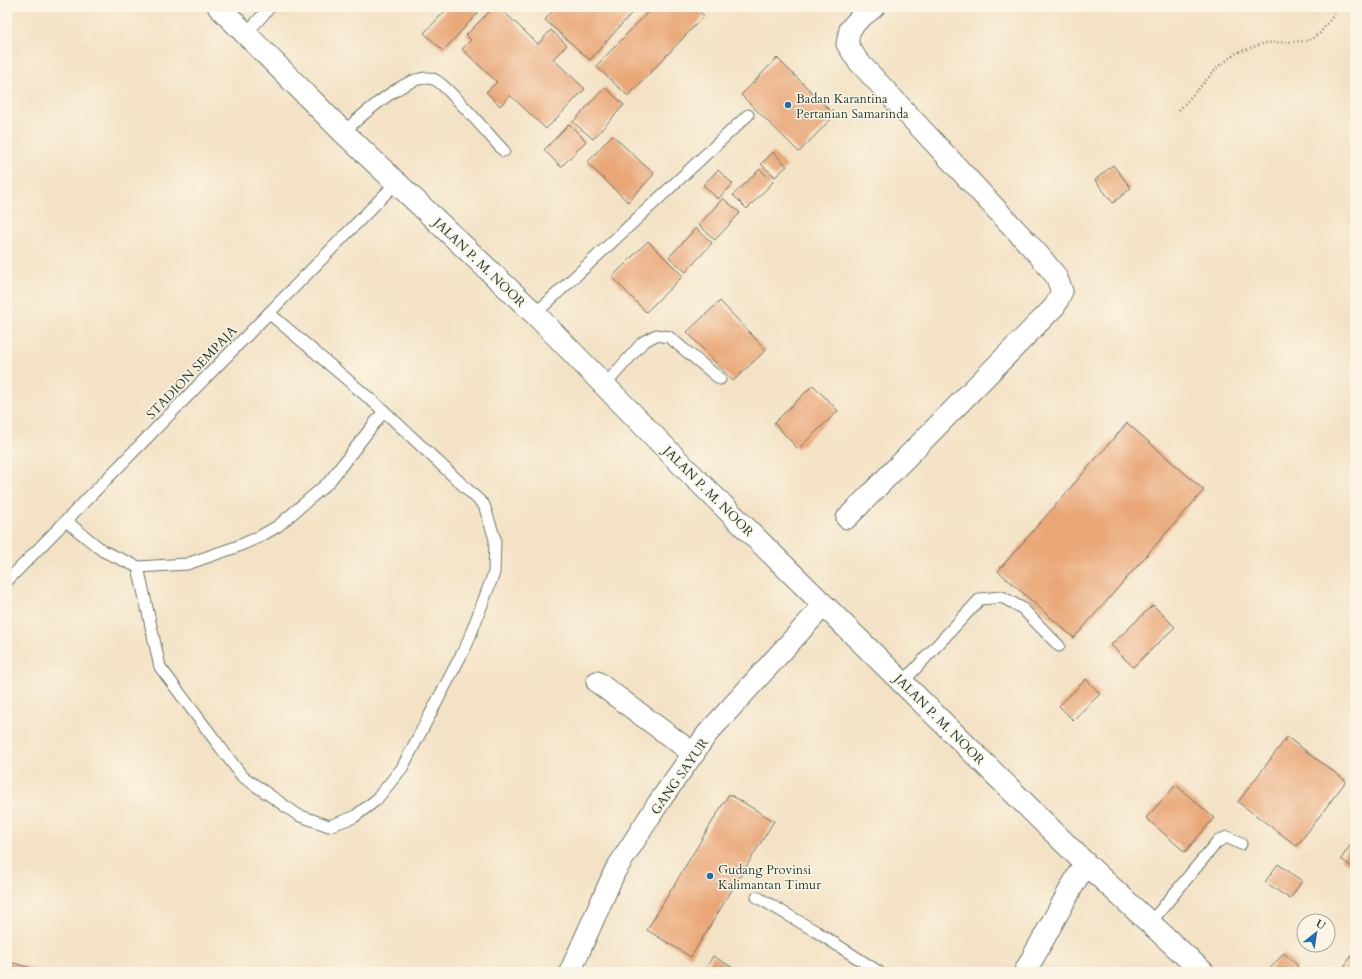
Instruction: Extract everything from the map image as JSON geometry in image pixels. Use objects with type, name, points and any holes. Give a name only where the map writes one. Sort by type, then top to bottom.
[{"type":"main road","name":"JALAN P. M. NOOR","points":[[219,7],[343,132],[535,314],[686,469],[1085,863],[1203,972]]},
{"type":"main road","points":[[1026,972],[1085,863]]},
{"type":"street","points":[[847,518],[1055,306],[1062,290],[1056,276],[1038,254],[858,61],[847,44],[850,30],[859,19],[874,7]]},
{"type":"street","name":"GANG SAYUR","points":[[570,972],[615,871],[659,802],[707,734],[824,605]]},
{"type":"street","points":[[597,682],[694,754]]},
{"type":"lane","points":[[246,34],[270,7]]},
{"type":"lane","points":[[343,132],[401,86],[420,78],[434,79],[446,88],[504,151]]},
{"type":"lane","points":[[535,314],[748,115]]},
{"type":"lane","name":"STADION SEMPAJA","points":[[7,581],[396,183]]},
{"type":"lane","points":[[138,567],[160,667],[242,776],[298,815],[329,826],[354,817],[376,800],[402,768],[467,644],[494,573],[495,540],[484,505],[384,411],[269,313]]},
{"type":"lane","points":[[604,386],[643,342],[656,335],[669,337],[720,379]]},
{"type":"lane","points":[[66,521],[103,551],[138,567],[187,564],[236,547],[259,537],[278,526],[329,482],[384,411]]},
{"type":"lane","points":[[903,682],[980,599],[1002,597],[1022,608],[1059,646]]},
{"type":"lane","points":[[1150,923],[1217,842],[1227,837],[1241,844]]},
{"type":"lane","points":[[757,897],[817,932],[879,972]]},
{"type":"path","points":[[1179,110],[1219,66],[1238,52],[1265,43],[1308,41],[1320,33],[1340,7]]},
{"type":"building","points":[[449,7],[471,7],[478,13],[443,51],[424,33]]},
{"type":"building","points":[[494,7],[501,9],[538,44],[551,30],[567,45],[553,59],[585,89],[546,129],[510,95],[500,106],[486,92],[497,82],[462,49],[471,40],[466,35]]},
{"type":"building","points":[[556,7],[637,7],[590,60],[545,20]]},
{"type":"building","points":[[653,7],[695,7],[704,16],[628,96],[596,66]]},
{"type":"building","name":"Badan Karantina Pertanian Samarinda","points":[[777,58],[835,115],[799,152],[741,95]]},
{"type":"building","points":[[605,87],[624,105],[593,139],[573,122]]},
{"type":"building","points":[[569,124],[586,141],[561,167],[544,150]]},
{"type":"building","points":[[612,135],[654,174],[628,202],[587,163]]},
{"type":"building","name":"Badan Karantina Pertanian Samarinda","points":[[773,152],[787,166],[775,177],[761,164]]},
{"type":"building","points":[[1113,165],[1131,188],[1113,203],[1095,180]]},
{"type":"building","points":[[760,169],[773,182],[747,209],[733,195]]},
{"type":"building","points":[[718,170],[733,184],[718,199],[703,185]]},
{"type":"building","points":[[723,198],[740,213],[715,240],[699,225]]},
{"type":"building","points":[[696,228],[712,243],[686,272],[669,257]]},
{"type":"building","points":[[648,241],[683,276],[646,312],[612,277]]},
{"type":"building","points":[[720,301],[766,350],[733,381],[687,332]]},
{"type":"building","points":[[813,385],[838,411],[798,449],[774,423]]},
{"type":"building","points":[[1127,423],[1204,490],[1074,638],[998,571]]},
{"type":"building","points":[[1153,605],[1175,627],[1133,667],[1111,645]]},
{"type":"building","points":[[1086,679],[1100,694],[1073,720],[1059,706]]},
{"type":"building","points":[[1287,737],[1346,781],[1297,846],[1238,802]]},
{"type":"building","points":[[1176,785],[1214,818],[1185,852],[1146,818]]},
{"type":"building","name":"Gudang Provinsi Kalimantan Timur","points":[[729,794],[774,821],[691,957],[647,930]]},
{"type":"building","points":[[1355,838],[1355,869],[1341,859]]},
{"type":"building","points":[[1278,864],[1302,881],[1290,899],[1265,882]]},
{"type":"building","points":[[1355,951],[1355,972],[1341,971]]},
{"type":"building","points":[[1284,953],[1298,966],[1293,972],[1267,972]]},
{"type":"building","points":[[713,956],[740,972],[704,972]]},
{"type":"building","points":[[7,961],[44,972],[7,972]]},
{"type":"place","name":"Badan Karantina Pertanian Samarinda","points":[[788,105]]},
{"type":"place","name":"Gudang Provinsi Kalimantan Timur","points":[[710,876]]}]
